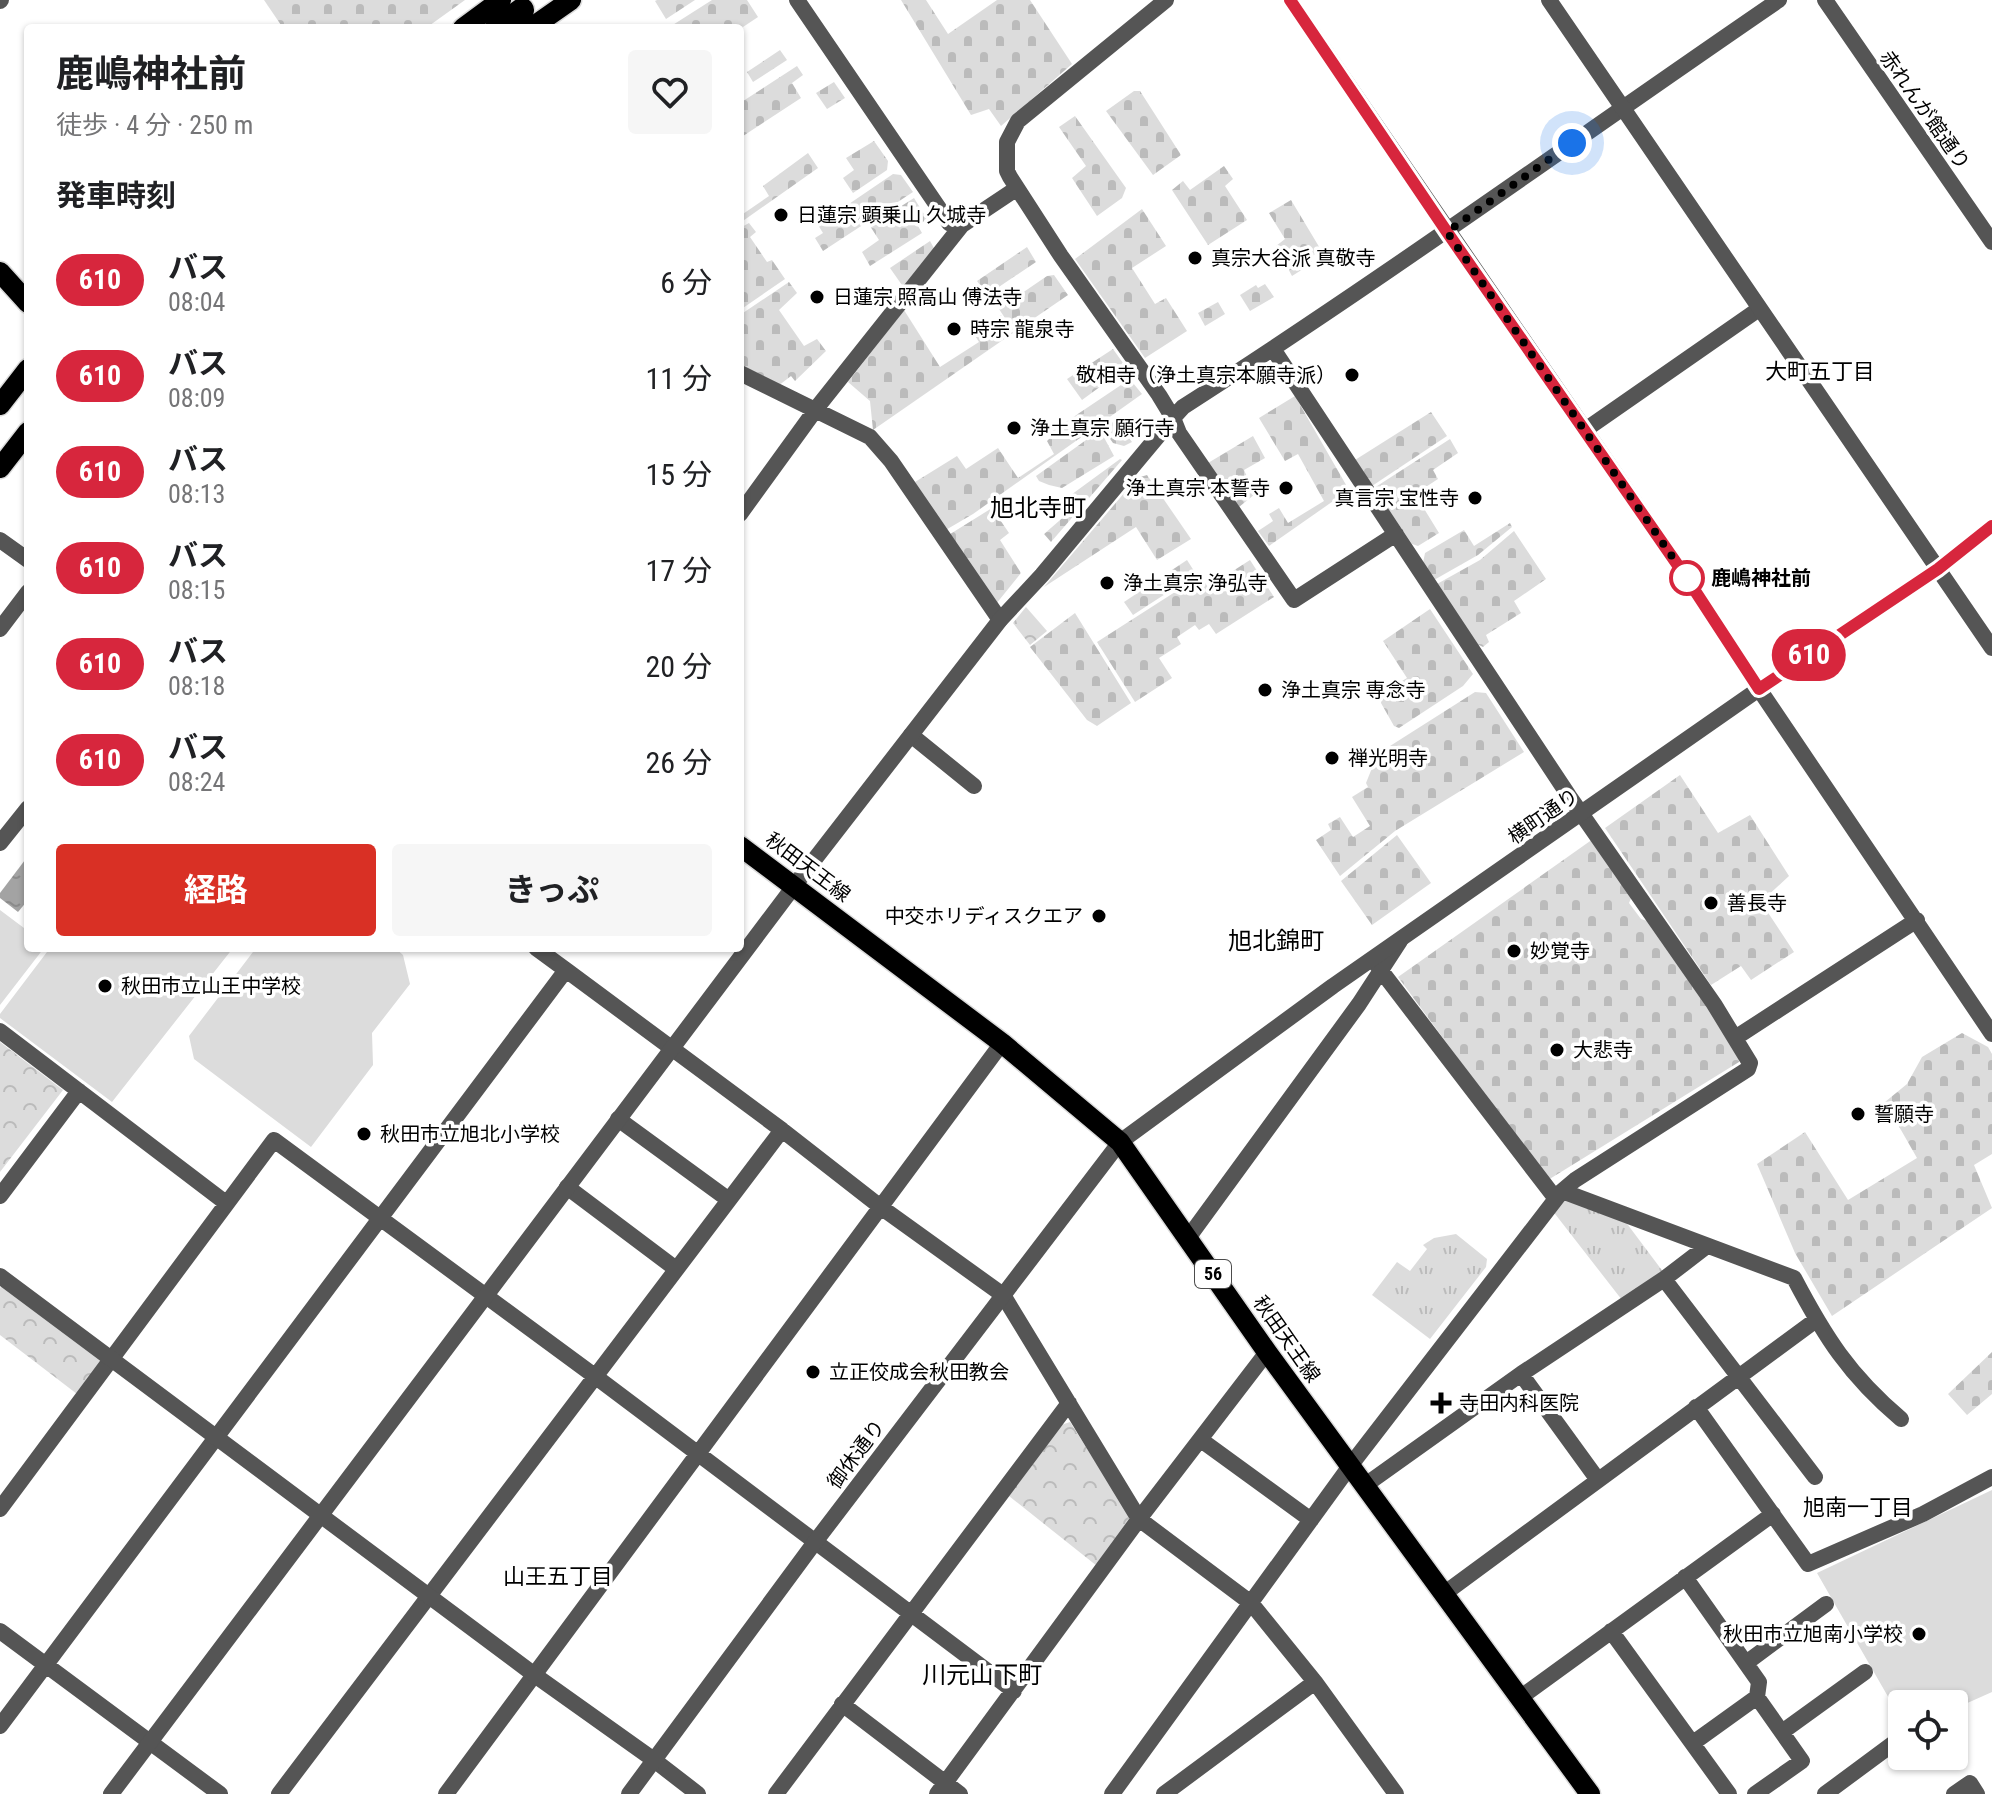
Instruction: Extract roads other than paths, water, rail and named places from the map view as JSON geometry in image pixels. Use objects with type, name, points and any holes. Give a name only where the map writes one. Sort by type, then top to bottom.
[{"type":"main road","points":[[478,24],[571,0]]},
{"type":"main road","points":[[0,272],[24,299]]},
{"type":"main road","points":[[0,405],[24,374]]},
{"type":"main road","points":[[0,468],[24,437]]},
{"type":"main road","name":"秋田天王線","points":[[744,849],[1002,1043],[1120,1142],[1267,1352],[1590,1794]]},
{"type":"street","points":[[797,0],[949,223],[962,225]]},
{"type":"street","points":[[1166,0],[1018,121],[1007,142],[1007,171],[1016,189],[1173,418],[1179,433],[1294,600],[1396,534]]},
{"type":"street","points":[[1290,0],[1585,430],[1992,1034]]},
{"type":"street","points":[[1549,0],[1992,648]]},
{"type":"street","points":[[744,951],[1000,620],[1042,575],[1183,407],[1447,232],[1779,0]]},
{"type":"street","name":"赤れんが館通り","points":[[1825,0],[1989,232]]},
{"type":"street","points":[[744,509],[815,411],[962,225],[1016,189]]},
{"type":"street","points":[[1585,430],[1759,309]]},
{"type":"street","points":[[1112,1794],[1350,1466],[1559,1195],[1575,1180],[1748,1069],[1750,1063],[1273,349]]},
{"type":"street","points":[[744,375],[870,437],[891,461],[1000,620]]},
{"type":"street","name":"横町通り","points":[[1120,1142],[1377,965],[1400,941],[1759,689],[1938,569],[1992,526]]},
{"type":"street","points":[[0,540],[24,557]]},
{"type":"street","points":[[0,629],[24,597]]},
{"type":"street","points":[[911,735],[974,786]]},
{"type":"street","points":[[0,843],[24,813]]},
{"type":"street","points":[[1735,1038],[1917,920]]},
{"type":"street","points":[[541,952],[1003,1295],[1139,1519],[1251,1603],[1315,1682],[1393,1793]]},
{"type":"street","points":[[111,1794],[744,952]]},
{"type":"street","points":[[1188,1238],[1377,965],[1559,1195],[1794,1278],[1816,1320],[1849,1370],[1901,1419]]},
{"type":"street","points":[[0,1726],[566,970]]},
{"type":"street","points":[[0,1031],[226,1203]]},
{"type":"street","points":[[446,1794],[1002,1043]]},
{"type":"street","points":[[0,1196],[79,1091]]},
{"type":"street","points":[[618,1119],[729,1200]]},
{"type":"street","points":[[279,1794],[782,1130]]},
{"type":"street","points":[[0,1509],[274,1140],[383,1218],[1014,1691]]},
{"type":"street","name":"御休通り","points":[[629,1794],[815,1542],[1120,1142]]},
{"type":"street","points":[[567,1187],[676,1269]]},
{"type":"street","points":[[1364,1486],[1707,1246]]},
{"type":"street","points":[[0,1276],[698,1794]]},
{"type":"street","points":[[1664,1279],[1815,1477]]},
{"type":"street","points":[[1445,1593],[1816,1320]]},
{"type":"street","points":[[941,1789],[1139,1519],[1267,1352]]},
{"type":"street","points":[[1521,1374],[1598,1480]]},
{"type":"street","points":[[776,1794],[1069,1403]]},
{"type":"street","points":[[1696,1407],[1808,1564],[1923,1514],[1992,1477]]},
{"type":"street","points":[[1201,1440],[1311,1520]]},
{"type":"street","points":[[1521,1697],[1773,1514]]},
{"type":"street","points":[[1685,1577],[1759,1682],[1757,1697],[1802,1761],[1755,1794]]},
{"type":"street","points":[[1746,1663],[1826,1604]]},
{"type":"street","points":[[0,1631],[220,1794]]},
{"type":"street","points":[[1611,1631],[1729,1794]]},
{"type":"street","points":[[1782,1732],[1865,1672]]},
{"type":"street","points":[[1164,1794],[1315,1682]]},
{"type":"street","points":[[1693,1743],[1757,1697]]},
{"type":"street","points":[[842,1704],[941,1789],[960,1794]]},
{"type":"street","points":[[1825,1794],[1888,1747]]},
{"type":"street","points":[[1954,1794],[1970,1783],[1977,1794]]},
{"type":"water","points":[[24,861],[24,905],[18,912],[0,898],[0,893]]},
{"type":"place","name":"日蓮宗 顕乗山 久城寺","points":[[781,215]]},
{"type":"place","name":"真宗大谷派 真敬寺","points":[[1195,258]]},
{"type":"place","name":"日蓮宗 照高山 傅法寺","points":[[817,297]]},
{"type":"place","name":"時宗 龍泉寺","points":[[954,329]]},
{"type":"place","name":"敬相寺（浄土真宗本願寺派）","points":[[1352,375]]},
{"type":"place","name":"浄土真宗 願行寺","points":[[1014,428]]},
{"type":"place","name":"浄土真宗 本誓寺","points":[[1286,488]]},
{"type":"place","name":"真言宗 宝性寺","points":[[1475,498]]},
{"type":"place","name":"鹿嶋神社前","points":[[1687,578]]},
{"type":"place","name":"浄土真宗 浄弘寺","points":[[1107,583]]},
{"type":"place","name":"浄土真宗 専念寺","points":[[1265,690]]},
{"type":"place","name":"禅光明寺","points":[[1332,758]]},
{"type":"place","name":"善長寺","points":[[1711,903]]},
{"type":"place","name":"中交ホリディスクエア","points":[[1099,916]]},
{"type":"place","name":"妙覚寺","points":[[1514,951]]},
{"type":"place","name":"秋田市立山王中学校","points":[[105,986]]},
{"type":"place","name":"大悲寺","points":[[1557,1050]]},
{"type":"place","name":"誓願寺","points":[[1858,1114]]},
{"type":"place","name":"秋田市立旭北小学校","points":[[364,1134]]},
{"type":"place","name":"立正佼成会秋田教会","points":[[813,1372]]},
{"type":"place","name":"寺田内科医院","points":[[1441,1403]]},
{"type":"place","name":"秋田市立旭南小学校","points":[[1919,1634]]},
{"type":"district","name":"大町五丁目","points":[[1820,371]]},
{"type":"district","name":"旭北寺町","points":[[1038,508]]},
{"type":"district","name":"旭北錦町","points":[[1276,941]]},
{"type":"district","name":"旭南一丁目","points":[[1858,1507]]},
{"type":"district","name":"山王五丁目","points":[[558,1576]]},
{"type":"district","name":"川元山下町","points":[[982,1675]]}]
